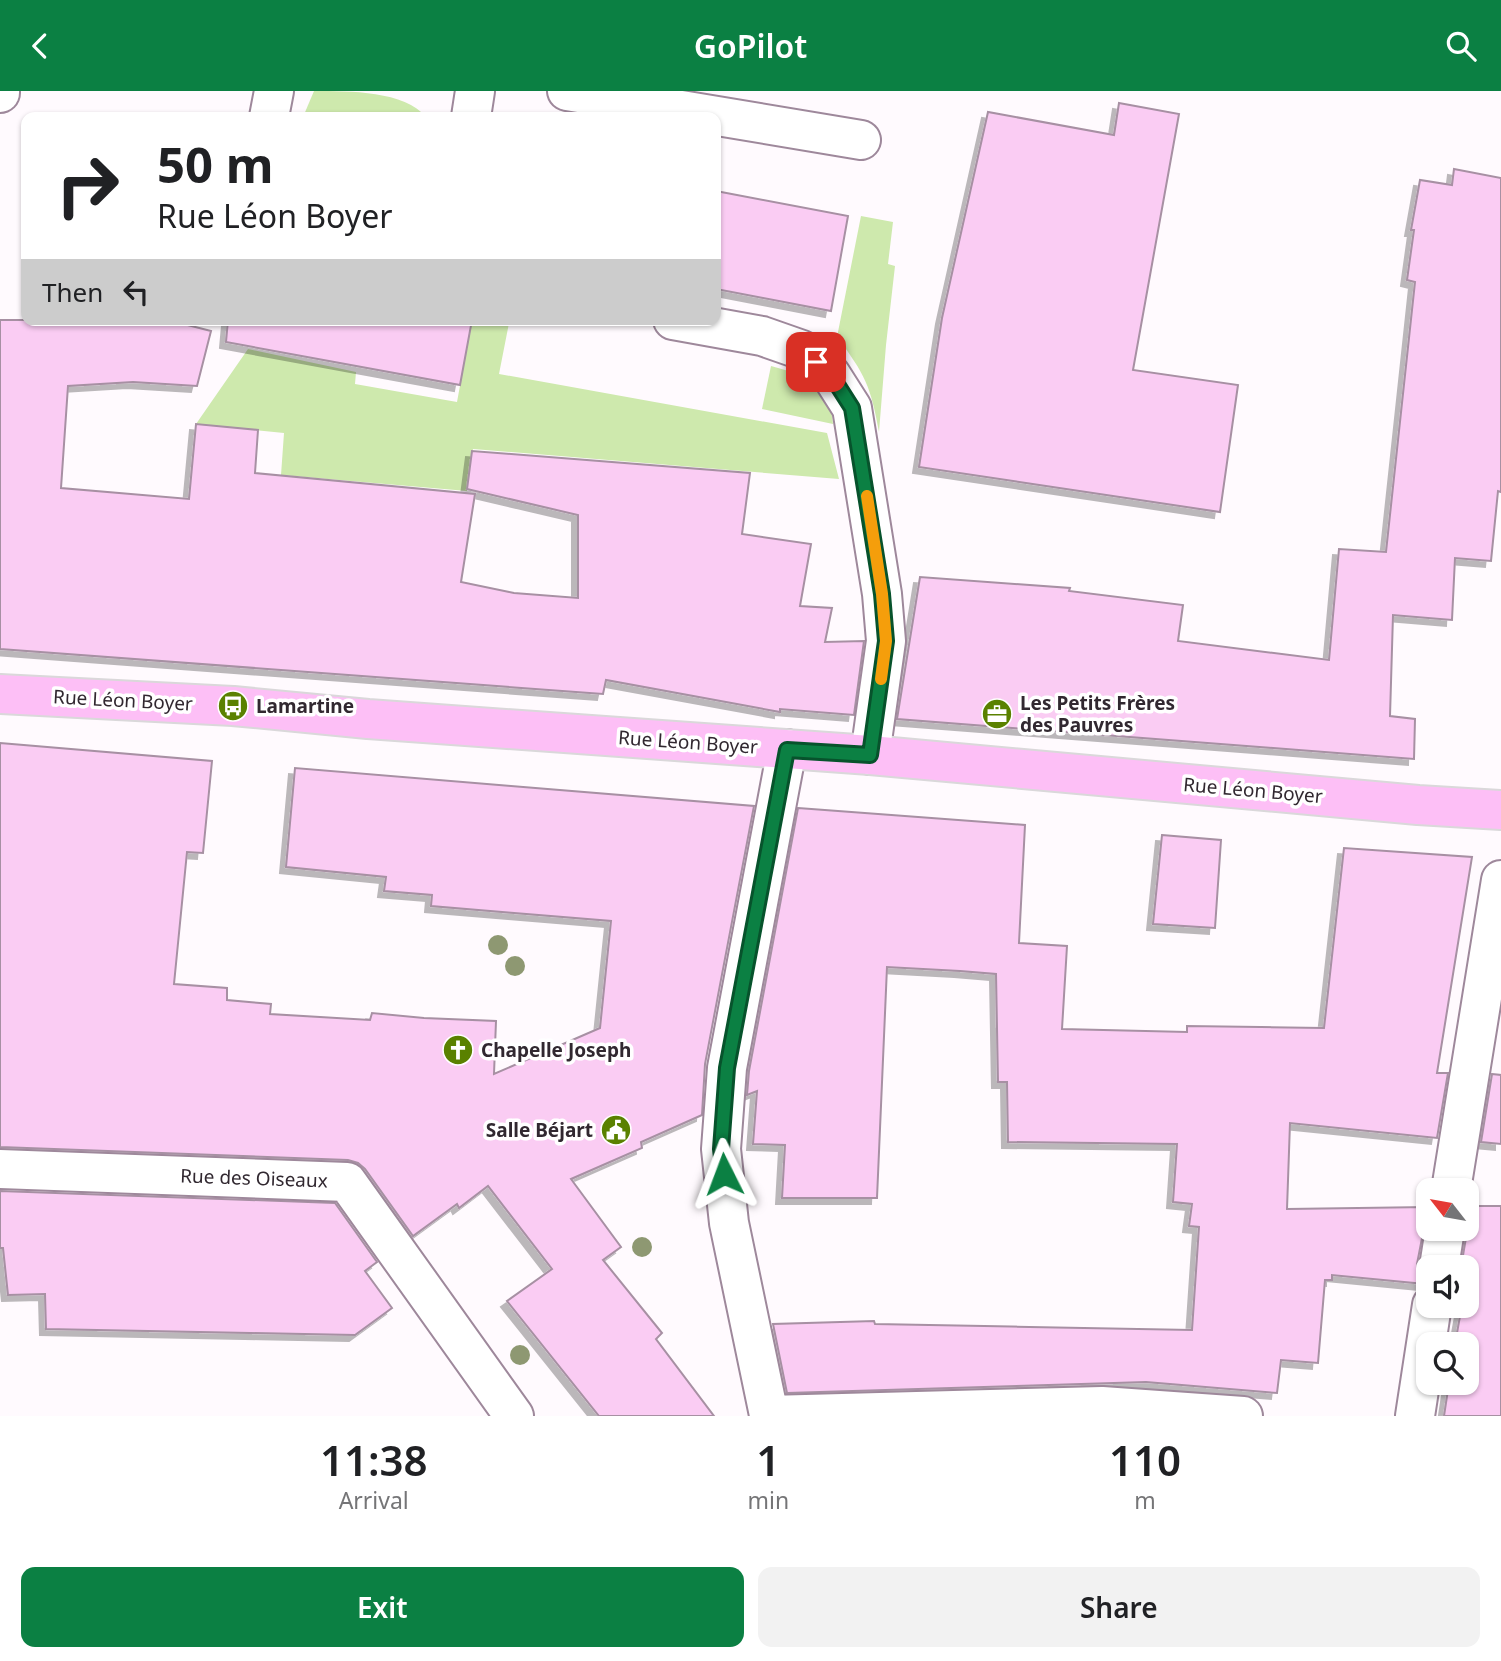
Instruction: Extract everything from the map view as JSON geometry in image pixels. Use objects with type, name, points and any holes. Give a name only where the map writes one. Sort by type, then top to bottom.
[{"type":"main road","name":"Rue Léon Boyer","points":[[0,694],[233,706],[368,719],[870,755],[1418,805],[1501,810]]},
{"type":"street","points":[[270,112],[274,91]]},
{"type":"street","points":[[472,112],[475,91]]},
{"type":"street","points":[[566,91],[690,112]]},
{"type":"street","points":[[721,117],[861,141]]},
{"type":"street","points":[[706,326],[762,336],[802,350],[831,375],[852,408],[882,594],[886,641],[870,755]]},
{"type":"street","points":[[787,750],[727,1068],[721,1149],[729,1223],[769,1415],[1102,1406],[1243,1416]]},
{"type":"street","points":[[1453,1178],[1501,880]]},
{"type":"street","name":"Rue des Oiseaux","points":[[0,1169],[347,1182],[514,1416]]},
{"type":"street","points":[[1415,1416],[1430,1318]]},
{"type":"green space","points":[[314,91],[376,94],[405,102],[421,112],[305,112]]},
{"type":"green space","points":[[861,216],[893,222],[888,264],[895,266],[879,432],[866,382],[837,337]]},
{"type":"green space","points":[[471,326],[508,326],[499,374],[827,433],[839,479],[473,449],[467,491],[281,475],[284,433],[196,424],[248,349],[356,372],[355,384],[457,402]]},
{"type":"green space","points":[[771,366],[795,373],[814,383],[827,399],[833,424],[762,409]]},
{"type":"building","points":[[1119,103],[1179,114],[1133,370],[1238,385],[1220,512],[919,467],[942,318],[988,112],[1114,135]]},
{"type":"building","points":[[1454,169],[1501,178],[1501,492],[1498,491],[1491,561],[1455,558],[1452,620],[1393,615],[1390,716],[1415,719],[1414,759],[897,719],[920,577],[1070,588],[1069,591],[1183,605],[1178,641],[1329,660],[1339,549],[1386,552],[1415,282],[1407,280],[1414,230],[1411,230],[1420,180],[1452,185]]},
{"type":"building","points":[[721,192],[848,216],[831,311],[721,290]]},
{"type":"building","points":[[0,320],[21,320],[21,326],[191,326],[211,331],[197,386],[133,382],[68,386],[61,488],[189,499],[196,424],[258,430],[255,473],[475,494],[461,582],[514,593],[578,598],[578,515],[467,489],[472,451],[750,473],[742,534],[811,544],[800,606],[832,608],[825,642],[864,641],[854,715],[780,709],[780,712],[606,680],[603,694],[0,649]]},
{"type":"building","points":[[227,326],[471,326],[460,385],[226,342]]},
{"type":"building","points":[[0,743],[212,761],[203,853],[187,852],[174,984],[227,988],[227,1000],[271,1004],[270,1014],[370,1020],[372,1013],[496,1021],[494,1074],[600,1028],[611,921],[431,906],[432,895],[384,891],[386,877],[286,867],[295,768],[754,806],[705,1064],[702,1115],[641,1142],[642,1148],[571,1179],[621,1247],[603,1260],[662,1333],[656,1339],[714,1416],[599,1416],[507,1301],[552,1269],[488,1186],[459,1208],[457,1204],[413,1236],[365,1169],[348,1160],[0,1147]]},
{"type":"building","points":[[798,808],[1025,825],[1019,943],[1067,946],[1062,1029],[1187,1032],[1187,1026],[1324,1028],[1344,848],[1472,857],[1437,1073],[1448,1073],[1437,1138],[1290,1123],[1287,1209],[1416,1207],[1416,1241],[1421,1241],[1419,1255],[1416,1255],[1416,1283],[1332,1275],[1332,1280],[1325,1280],[1318,1363],[1281,1360],[1277,1393],[1146,1382],[787,1393],[773,1324],[874,1321],[875,1324],[1192,1330],[1199,1227],[1189,1226],[1192,1204],[1173,1202],[1177,1144],[1008,1142],[1007,1082],[998,1082],[996,974],[887,967],[877,1198],[782,1198],[785,1145],[753,1144],[757,1091],[747,1095],[749,1071]]},
{"type":"building","points":[[1162,835],[1221,840],[1215,928],[1153,924]]},
{"type":"building","points":[[1492,1074],[1501,1075],[1501,1144],[1481,1142]]},
{"type":"building","points":[[0,1191],[335,1203],[377,1262],[365,1271],[392,1308],[355,1335],[46,1329],[45,1294],[8,1295],[3,1248],[0,1248]]},
{"type":"building","points":[[1479,1206],[1501,1206],[1501,1416],[1444,1416],[1447,1395],[1479,1395],[1479,1332],[1457,1332],[1460,1318],[1479,1318],[1479,1255],[1463,1255],[1465,1241],[1479,1241]]},
{"type":"slow traffic","points":[[867,496],[882,594],[886,641],[881,679]]},
{"type":"place","name":"Lamartine","points":[[233,706]]},
{"type":"place","name":"Les Petits Frères des Pauvres","points":[[997,714]]},
{"type":"place","name":"Chapelle Joseph","points":[[458,1050]]},
{"type":"place","name":"Salle Béjart","points":[[616,1130]]},
{"type":"route","points":[[724,1174],[721,1149],[727,1068],[787,750],[870,755],[886,641],[882,594],[852,408],[831,375],[816,362]]}]
